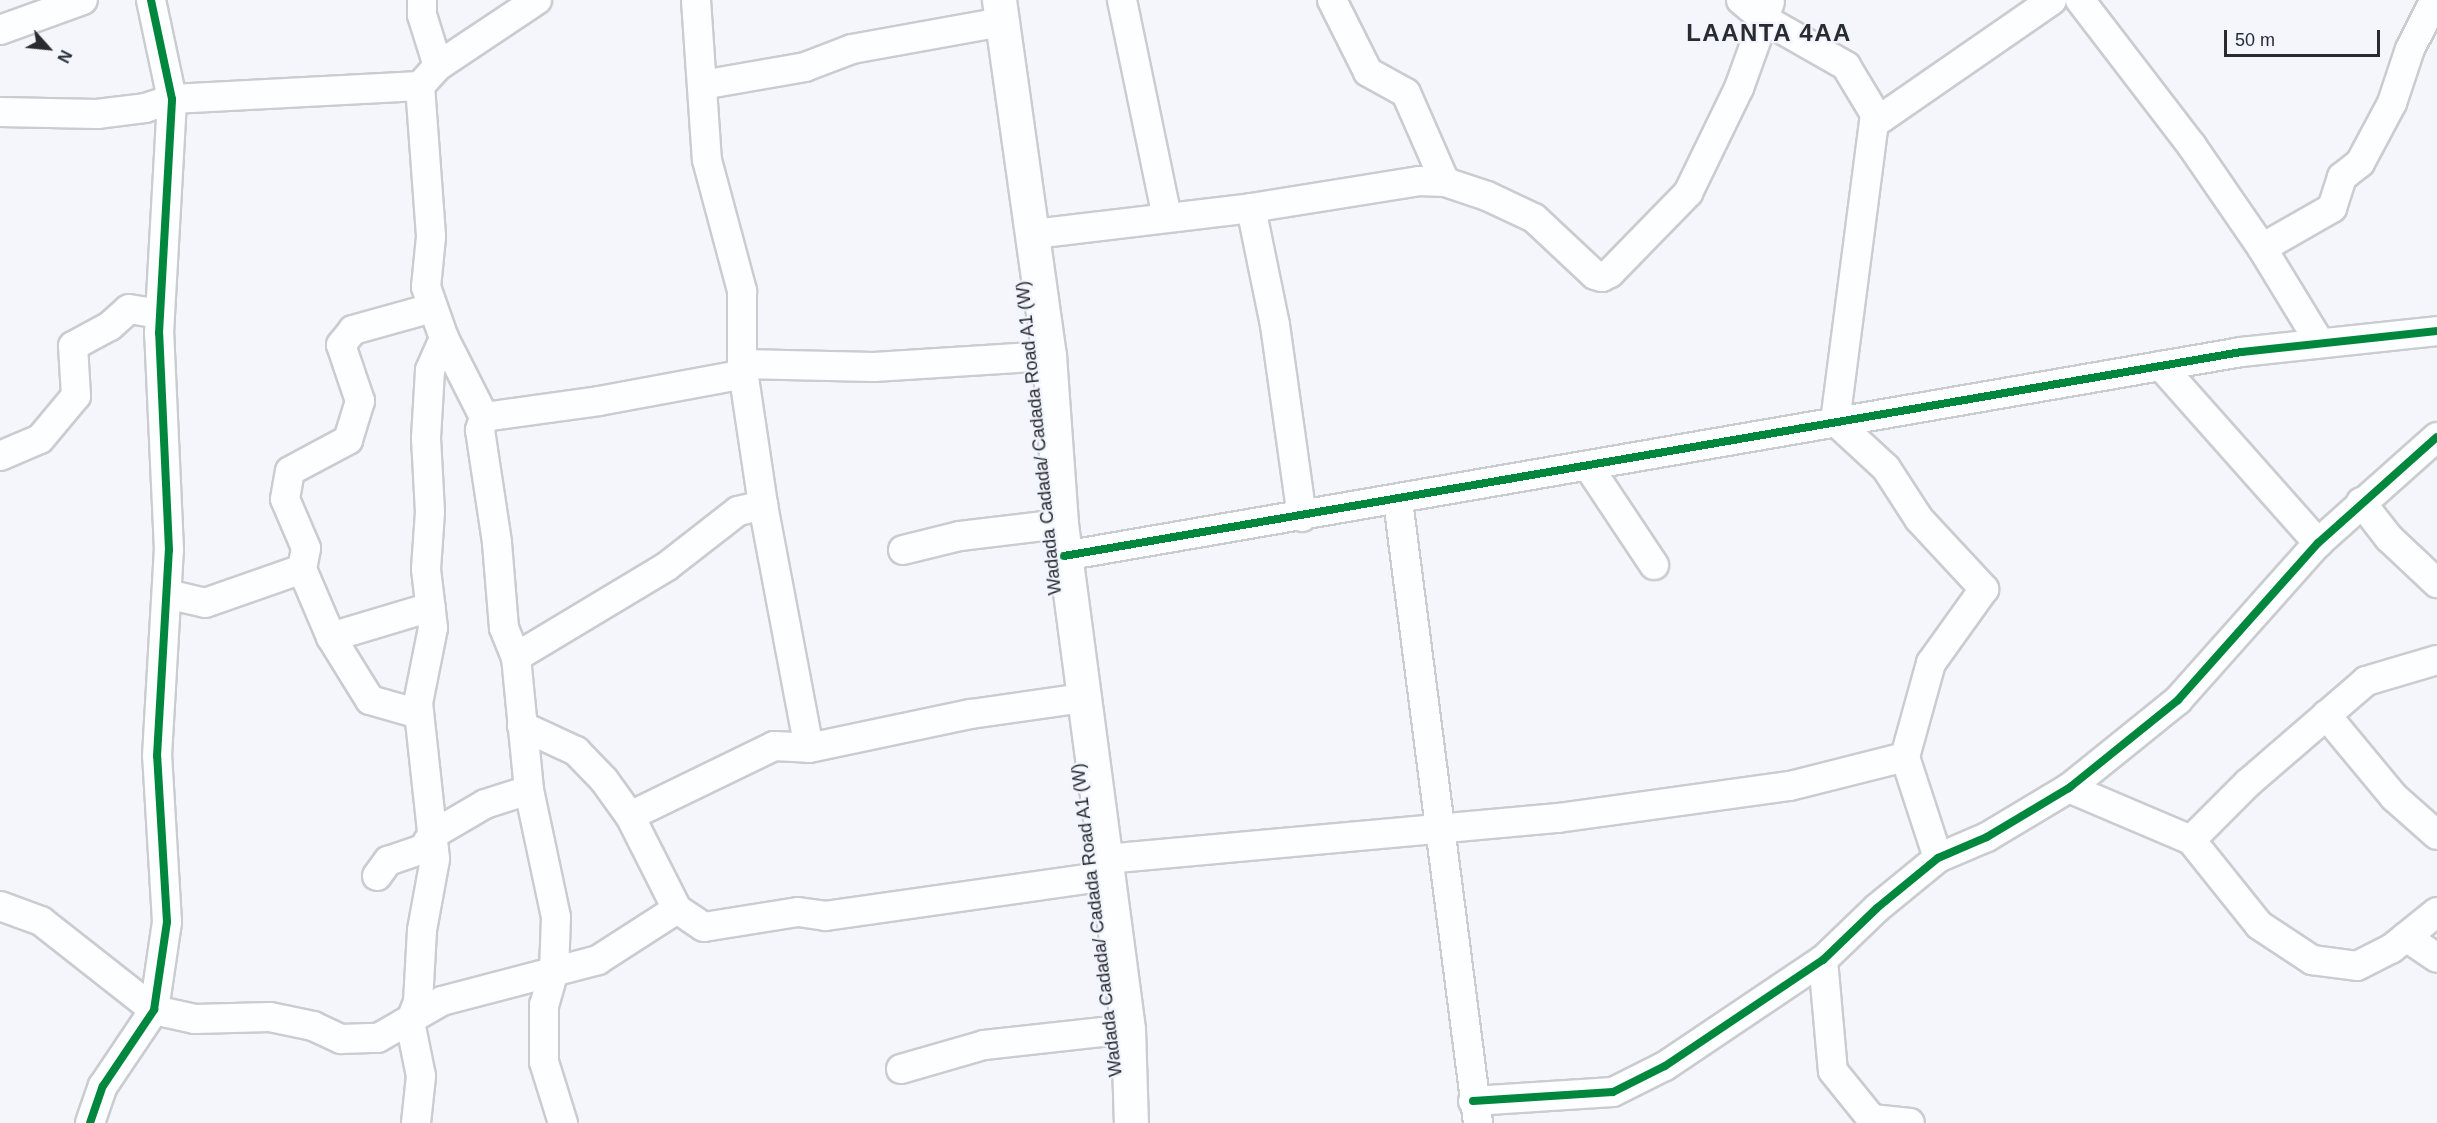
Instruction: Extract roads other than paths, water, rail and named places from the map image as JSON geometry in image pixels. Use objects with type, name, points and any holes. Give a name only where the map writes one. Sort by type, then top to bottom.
[{"type":"main road","name":"Wadada Cadada/ Cadada Road A1 (W)","points":[[1000,11],[1034,234],[1049,356],[1060,524],[1128,1029],[1131,1123]]},
{"type":"street","points":[[0,30],[83,0]]},
{"type":"street","points":[[90,1123],[103,1086],[154,1010],[167,921],[157,756],[169,550],[160,314],[172,99],[151,0]]},
{"type":"street","points":[[422,0],[429,76],[431,237],[426,287],[444,338],[484,417],[480,430],[497,543],[504,628],[516,657],[529,790],[556,917],[554,971],[544,1005],[544,1062],[563,1123]]},
{"type":"street","points":[[0,112],[97,114],[145,108],[172,99],[429,76],[537,0]]},
{"type":"street","points":[[696,0],[707,160],[742,291],[743,369],[763,505],[809,748]]},
{"type":"street","points":[[1122,0],[1167,217]]},
{"type":"street","points":[[1332,0],[1368,72],[1406,93],[1445,182]]},
{"type":"street","points":[[1741,0],[1767,9],[1846,66],[1875,114],[1876,122],[1835,421]]},
{"type":"street","points":[[1876,122],[2052,0]]},
{"type":"street","points":[[2080,0],[2192,146],[2262,248],[2320,343]]},
{"type":"street","points":[[2262,248],[2332,208],[2342,177],[2360,163],[2392,103],[2410,49],[2435,0]]},
{"type":"street","points":[[1034,234],[1251,208],[1419,181],[1445,182],[1487,196],[1533,218],[1595,275],[1602,277],[1610,273],[1688,192],[1739,88],[1767,9]]},
{"type":"street","points":[[702,85],[805,68],[852,49],[1000,11]]},
{"type":"street","points":[[1251,208],[1275,325],[1302,517]]},
{"type":"street","points":[[419,714],[370,700],[331,636],[302,569],[306,548],[285,499],[290,471],[348,440],[360,401],[341,345],[344,339],[353,330],[432,308]]},
{"type":"street","points":[[0,456],[40,439],[76,396],[73,346],[110,326],[129,309],[160,314]]},
{"type":"street","points":[[1064,556],[1398,501],[1835,421],[2161,366],[2320,343],[2437,331]]},
{"type":"street","points":[[416,1123],[421,1076],[410,1022],[418,1002],[422,930],[435,859],[419,714],[433,628],[426,569],[430,512],[426,438],[430,370],[444,338]]},
{"type":"street","points":[[484,417],[599,401],[743,369],[874,367],[1049,356]]},
{"type":"street","points":[[2161,366],[2318,543]]},
{"type":"street","points":[[1835,421],[1886,468],[1919,519],[1984,589],[1931,663],[1905,757],[1938,858]]},
{"type":"street","points":[[1398,501],[1437,827],[1475,1112],[1613,1092],[1665,1066],[1823,960],[1877,908],[1938,858],[1987,837],[2069,788],[2178,700],[2318,543],[2361,502],[2437,437]]},
{"type":"street","points":[[1588,466],[1654,565]]},
{"type":"street","points":[[2361,502],[2389,538],[2437,584]]},
{"type":"street","points":[[516,657],[666,567],[738,511],[763,505]]},
{"type":"street","points":[[903,550],[960,536],[1060,524]]},
{"type":"street","points":[[167,594],[205,603],[302,569]]},
{"type":"street","points":[[331,636],[431,607]]},
{"type":"street","points":[[2191,840],[2248,783],[2366,681],[2437,660]]},
{"type":"street","points":[[630,816],[774,746],[809,748],[971,714],[1084,698]]},
{"type":"street","points":[[2326,715],[2394,797],[2437,835]]},
{"type":"street","points":[[522,726],[576,751],[604,780],[630,816],[677,909],[693,922],[714,929],[798,912],[826,916],[1107,868],[1437,827],[1558,818],[1790,786],[1905,757]]},
{"type":"street","points":[[2069,788],[2191,840],[2259,925],[2312,960],[2357,966],[2391,949],[2437,912]]},
{"type":"street","points":[[377,876],[388,861],[423,849],[432,835],[485,804],[529,790]]},
{"type":"street","points":[[0,906],[42,921],[154,1010],[195,1019],[270,1017],[313,1026],[341,1039],[378,1038],[410,1022],[442,1001],[598,960],[677,909]]},
{"type":"street","points":[[2406,937],[2437,958]]},
{"type":"street","points":[[1823,960],[1833,1071],[1874,1121],[1910,1123]]},
{"type":"street","points":[[901,1069],[984,1045],[1128,1029]]},
{"type":"district","name":"LAANTA 4AA","points":[[1769,33]]}]
